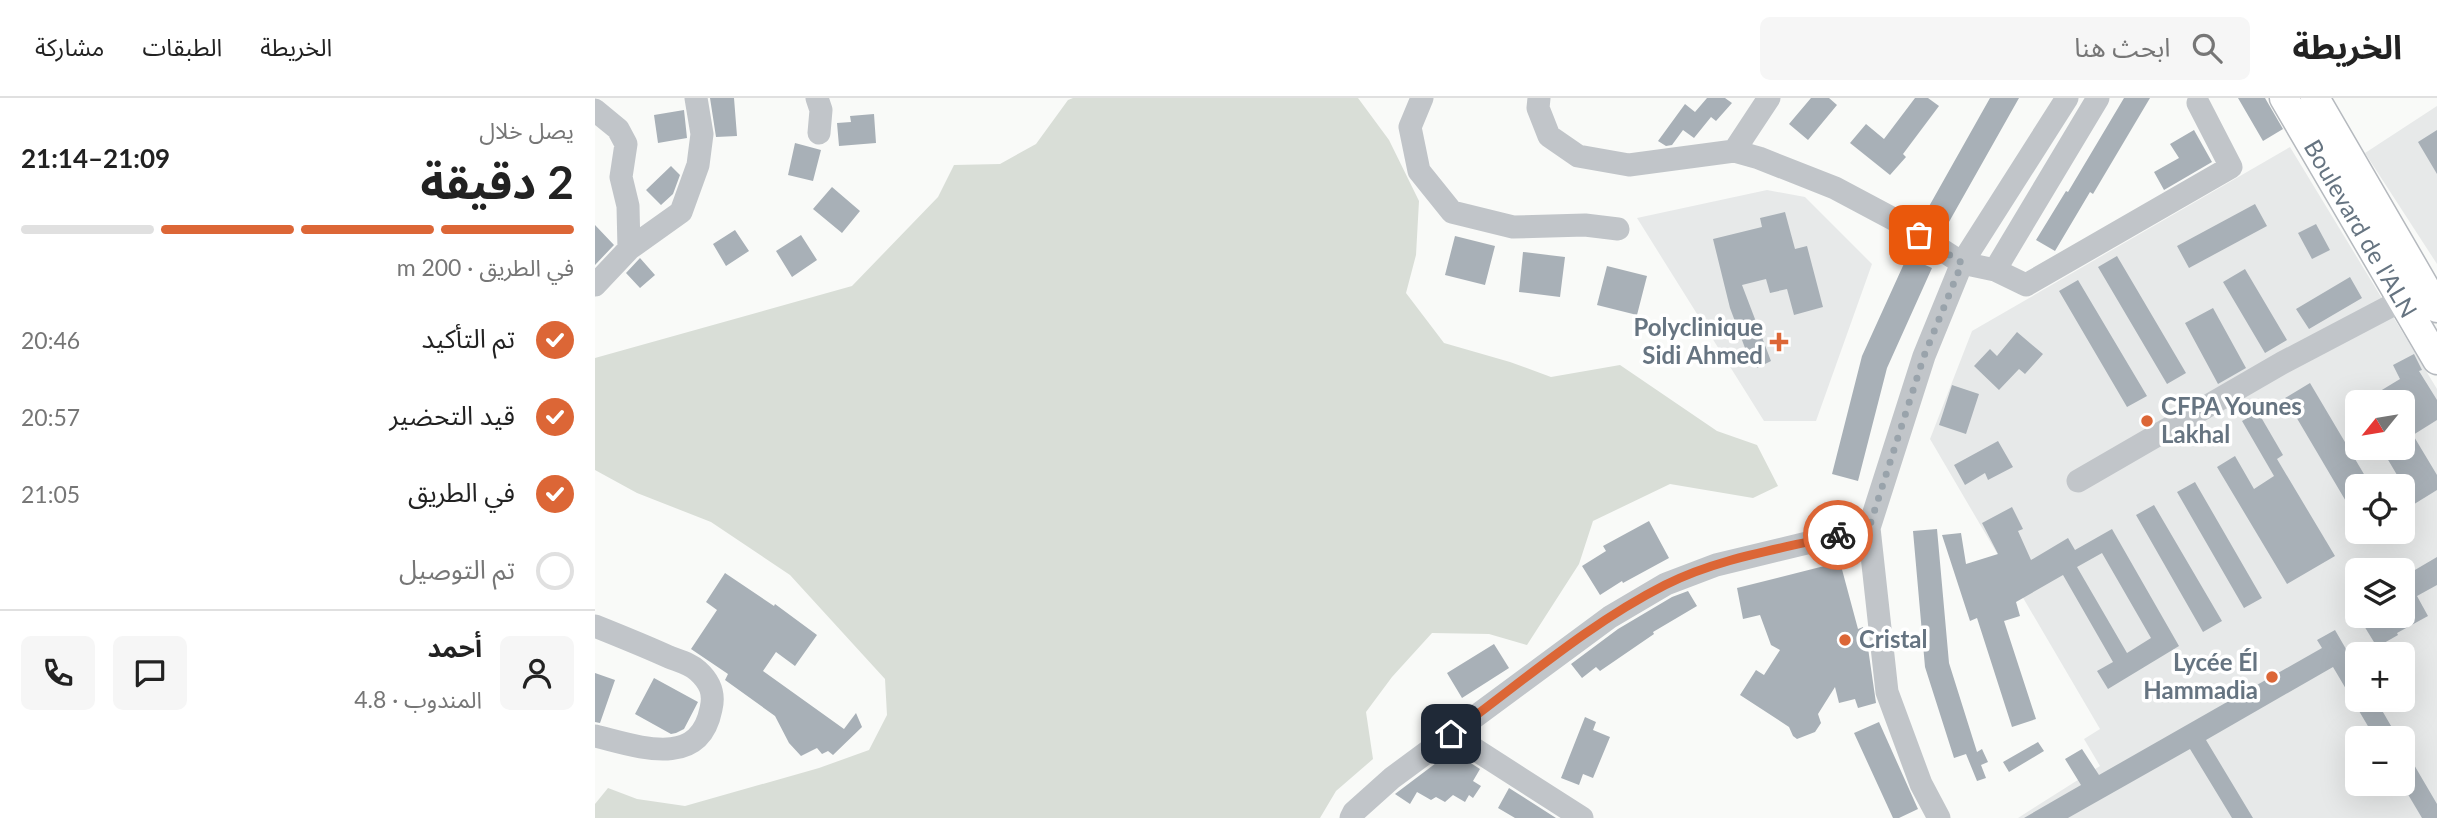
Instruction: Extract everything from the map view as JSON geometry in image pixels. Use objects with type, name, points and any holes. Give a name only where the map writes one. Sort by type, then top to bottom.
[{"type":"main road","name":"Boulevard de l'ALN","points":[[2284,98],[2437,360]]},
{"type":"main road","name":"Boulevard de l'ALN","points":[[2315,98],[2437,308]]},
{"type":"street","points":[[595,285],[629,248],[681,212],[698,165],[702,134],[696,98]]},
{"type":"street","points":[[817,98],[821,110],[819,133]]},
{"type":"street","points":[[1422,98],[1410,127],[1419,171],[1452,212],[1513,227],[1584,225],[1618,229]]},
{"type":"street","points":[[1539,98],[1538,108],[1549,136],[1578,156],[1629,165],[1734,151],[1759,158],[1835,188],[1897,221],[1962,263],[1995,270],[2027,285],[2231,167],[2198,103]]},
{"type":"street","points":[[1734,151],[1769,98]]},
{"type":"street","points":[[1939,818],[1921,784],[1887,692],[1869,528],[1924,356],[1962,263],[2067,98]]},
{"type":"street","points":[[1995,270],[2098,98]]},
{"type":"street","points":[[595,110],[618,129],[626,144],[621,177],[628,206],[629,248]]},
{"type":"street","points":[[2078,481],[2282,363],[2402,300]]},
{"type":"street","points":[[1351,818],[1354,812],[1392,778],[1451,734],[1610,617],[1666,584],[1716,565],[1869,528]]},
{"type":"street","points":[[595,625],[696,668],[712,689],[713,699],[709,720],[703,730],[683,748],[653,750],[595,736]]},
{"type":"street","points":[[1451,734],[1582,818]]},
{"type":"shaded area","points":[[1358,98],[1389,140],[1419,201],[1416,255],[1406,293],[1444,343],[1551,377],[1620,365],[1717,431],[1757,445],[1778,486],[1753,498],[1670,484],[1593,521],[1579,564],[1527,645],[1489,634],[1432,633],[1392,677],[1366,712],[1373,759],[1336,791],[1320,818],[595,818],[595,804],[608,788],[637,799],[685,806],[819,768],[869,750],[887,715],[885,679],[790,575],[711,522],[637,493],[595,470],[595,358],[852,286],[938,197],[954,165],[1000,164],[1036,144],[1068,100]]},
{"type":"shaded area","points":[[2437,106],[2437,264],[2365,153]]},
{"type":"shaded area","name":"CFPA Younes Lakhal","points":[[2290,147],[2437,389],[2437,818],[2018,818],[2100,766],[2084,739],[2100,729],[1930,439],[1972,331]]},
{"type":"shaded area","name":"Polyclinique Sidi Ahmed","points":[[1767,190],[1805,197],[1872,264],[1816,421],[1764,421],[1637,218]]},
{"type":"building","points":[[710,98],[734,98],[737,136],[716,137]]},
{"type":"building","points":[[1707,98],[1725,98],[1732,103],[1716,121],[1711,117],[1694,138],[1683,130],[1672,145],[1666,146],[1658,141],[1685,104],[1695,112]]},
{"type":"building","points":[[1811,98],[1829,98],[1837,105],[1808,140],[1789,124]]},
{"type":"building","points":[[1915,98],[1928,98],[1939,106],[1903,154],[1906,157],[1890,175],[1850,143],[1866,124],[1884,139]]},
{"type":"building","points":[[1990,98],[2019,98],[1945,229],[1923,217]]},
{"type":"building","points":[[2124,98],[2150,98],[2093,194],[2090,192],[2055,251],[2036,240]]},
{"type":"building","points":[[2238,98],[2265,98],[2283,129],[2263,141]]},
{"type":"building","points":[[684,110],[687,138],[658,143],[654,115]]},
{"type":"building","points":[[874,114],[876,143],[839,146],[837,123],[851,122],[850,116]]},
{"type":"building","points":[[2194,130],[2212,162],[2164,190],[2154,172],[2179,158],[2170,144]]},
{"type":"building","points":[[2437,130],[2437,174],[2418,142]]},
{"type":"building","points":[[795,143],[821,150],[813,181],[788,175]]},
{"type":"building","points":[[671,166],[680,175],[673,194],[661,205],[646,190]]},
{"type":"building","points":[[832,187],[860,211],[842,233],[813,209]]},
{"type":"building","points":[[2255,204],[2267,226],[2189,268],[2177,246]]},
{"type":"building","points":[[1785,212],[1795,249],[1807,246],[1823,307],[1794,315],[1787,289],[1770,293],[1766,279],[1742,285],[1771,361],[1757,368],[1747,347],[1745,348],[1730,308],[1713,239],[1762,227],[1760,218]]},
{"type":"building","points":[[2316,224],[2330,250],[2312,259],[2298,233]]},
{"type":"building","points":[[595,225],[614,245],[595,265]]},
{"type":"building","points":[[735,230],[749,251],[726,266],[713,244]]},
{"type":"building","points":[[801,235],[817,260],[792,277],[776,251]]},
{"type":"building","points":[[1455,236],[1495,246],[1485,285],[1445,275]]},
{"type":"building","points":[[1523,252],[1565,257],[1560,297],[1519,292]]},
{"type":"building","points":[[2117,256],[2186,373],[2167,384],[2098,267]]},
{"type":"building","points":[[1907,257],[1932,268],[1887,368],[1858,481],[1832,474],[1862,356]]},
{"type":"building","points":[[640,258],[655,275],[640,288],[626,273]]},
{"type":"building","points":[[1607,266],[1647,276],[1637,315],[1597,305]]},
{"type":"building","points":[[2245,269],[2287,340],[2265,353],[2223,282]]},
{"type":"building","points":[[2350,277],[2362,298],[2309,329],[2296,309]]},
{"type":"building","points":[[2078,280],[2147,396],[2127,407],[2059,291]]},
{"type":"building","points":[[2213,308],[2246,368],[2218,384],[2185,323]]},
{"type":"building","points":[[2017,332],[2043,354],[2025,374],[2019,369],[1999,390],[1974,366],[1990,349],[1997,356]]},
{"type":"building","points":[[2414,354],[2422,370],[2419,371],[2437,400],[2437,420],[2415,434],[2415,390],[2382,390],[2400,379],[2393,365]]},
{"type":"building","points":[[2310,383],[2345,442],[2345,460],[2356,460],[2364,474],[2345,474],[2345,500],[2285,398]]},
{"type":"building","points":[[1952,385],[1979,394],[1966,434],[1939,425]]},
{"type":"building","points":[[2258,412],[2283,455],[2277,459],[2335,556],[2287,584],[2217,467],[2235,456],[2254,489],[2274,476],[2242,421]]},
{"type":"building","points":[[2415,438],[2437,475],[2437,490],[2415,504],[2415,474],[2396,474],[2388,460],[2415,460]]},
{"type":"building","points":[[1998,441],[2013,467],[1988,480],[1985,473],[1965,485],[1954,465]]},
{"type":"building","points":[[2195,482],[2262,598],[2244,608],[2177,492]]},
{"type":"building","points":[[2154,505],[2222,621],[2203,632],[2136,515]]},
{"type":"building","points":[[2012,507],[2023,529],[2018,531],[2031,560],[2068,538],[2075,550],[2112,529],[2179,646],[2108,689],[2097,671],[2113,662],[2063,575],[2016,602],[2020,616],[2004,621],[2036,719],[2012,727],[1977,618],[1970,621],[1942,535],[1961,533],[1966,564],[1998,554],[1982,523]],"holes":[[[2102,553],[2151,638],[2127,653],[2077,567]]]},
{"type":"building","points":[[1649,521],[1669,558],[1600,595],[1582,566],[1606,551],[1603,546]]},
{"type":"building","points":[[1937,529],[1949,663],[1977,752],[1982,749],[1988,762],[1981,765],[1986,778],[1977,781],[1966,754],[1954,758],[1925,667],[1913,531]]},
{"type":"building","points":[[2437,557],[2437,585],[2417,596],[2428,616],[2415,623],[2415,570]]},
{"type":"building","points":[[1840,562],[1858,629],[1863,627],[1876,703],[1858,708],[1855,699],[1839,703],[1835,687],[1818,714],[1821,723],[1815,732],[1797,739],[1789,727],[1740,695],[1756,670],[1764,675],[1780,650],[1771,645],[1760,615],[1743,619],[1737,588]]},
{"type":"building","points":[[725,573],[774,606],[775,604],[817,635],[795,666],[776,652],[763,671],[844,729],[856,713],[862,727],[833,755],[828,751],[822,754],[817,748],[801,756],[789,743],[775,716],[725,680],[728,674],[691,649],[717,610],[706,602]]},
{"type":"building","points":[[1688,591],[1697,606],[1653,632],[1654,634],[1600,671],[1596,667],[1582,678],[1571,664],[1618,629],[1672,597]]},
{"type":"building","points":[[2365,628],[2406,628],[2386,642],[2374,642]]},
{"type":"building","points":[[2335,630],[2345,647],[2345,687],[2333,667],[2206,740],[2253,818],[2232,818],[2190,749],[2068,818],[2024,818],[2081,785],[2065,759],[2082,749],[2099,775],[2322,648],[2317,640]]},
{"type":"building","points":[[1494,644],[1509,668],[1462,698],[1447,673]]},
{"type":"building","points":[[595,673],[615,680],[600,723],[595,722]]},
{"type":"building","points":[[654,678],[698,702],[684,729],[676,733],[671,734],[635,714]]},
{"type":"building","points":[[2360,712],[2383,712],[2391,726],[2368,726]]},
{"type":"building","points":[[1585,717],[1596,722],[1593,730],[1610,737],[1593,778],[1583,774],[1579,785],[1561,778]]},
{"type":"building","points":[[1879,722],[1918,809],[1899,818],[1893,818],[1854,733]]},
{"type":"building","points":[[2038,742],[2044,751],[2009,772],[2003,762]]},
{"type":"building","points":[[1452,751],[1480,769],[1473,781],[1481,786],[1473,798],[1469,795],[1465,802],[1453,795],[1445,802],[1436,797],[1431,800],[1417,792],[1410,804],[1395,794]]},
{"type":"building","points":[[2415,766],[2437,804],[2437,818],[2422,818],[2409,796],[2415,796]]},
{"type":"building","points":[[1509,788],[1556,818],[1515,818],[1498,808]]},
{"type":"way so far","points":[[1838,535],[1869,528],[1924,356],[1962,263],[1919,235]]},
{"type":"place","name":"Polyclinique Sidi Ahmed","points":[[1779,342]]},
{"type":"place","name":"CFPA Younes Lakhal","points":[[2147,421]]},
{"type":"place","name":"Cristal","points":[[1845,640]]},
{"type":"place","name":"Lycée Él Hammadia","points":[[2272,677]]},
{"type":"route","points":[[1451,734],[1610,617],[1666,584],[1716,565],[1838,535]]}]
